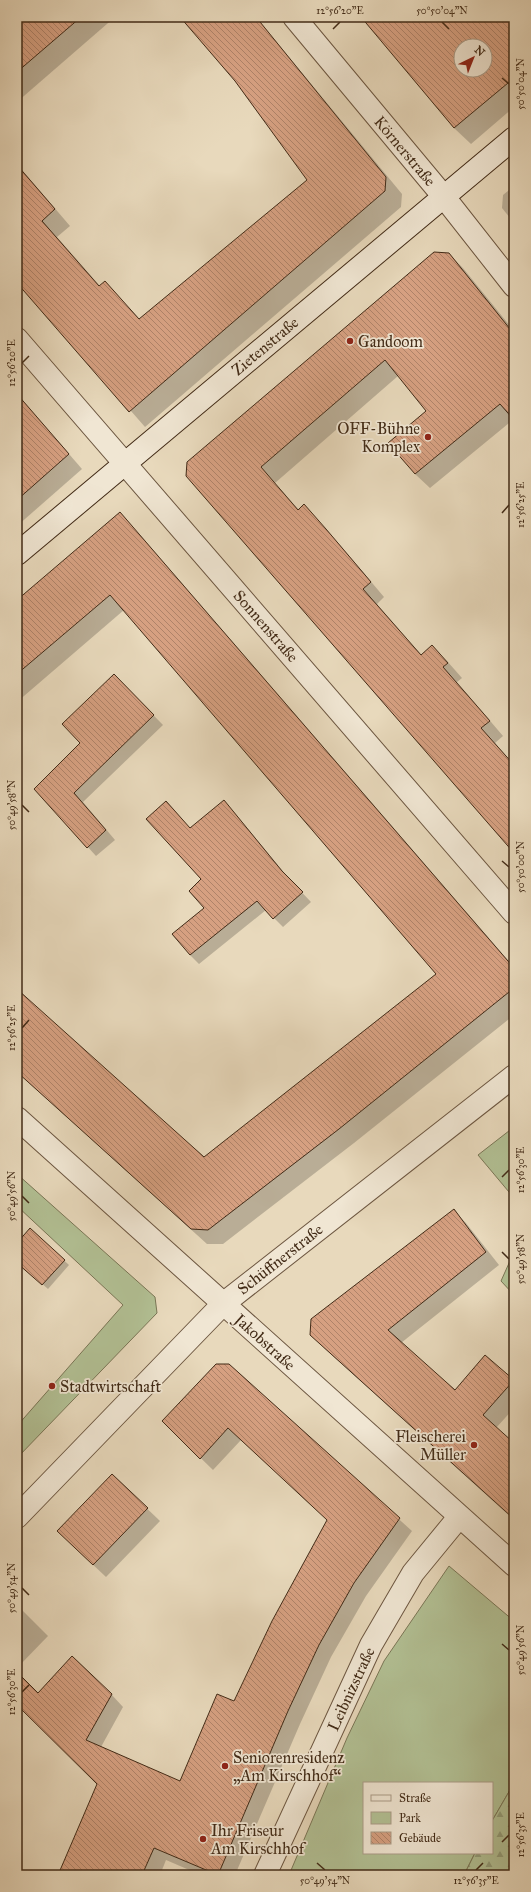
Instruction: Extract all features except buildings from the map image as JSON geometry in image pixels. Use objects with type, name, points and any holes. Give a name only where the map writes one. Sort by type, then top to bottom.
[{"type":"street","name":"Körnerstraße","points":[[294,17],[444,197],[514,286]]},
{"type":"street","name":"Zietenstraße","points":[[17,554],[125,462],[514,138]]},
{"type":"street","name":"Sonnenstraße","points":[[17,340],[125,462],[514,913]]},
{"type":"street","name":"Schüffnerstraße","points":[[17,1517],[223,1304],[514,1076]]},
{"type":"street","name":"Jakobstraße","points":[[17,1118],[514,1565]]},
{"type":"street","name":"Leibnizstraße","points":[[265,1875],[371,1646],[413,1573],[459,1517]]},
{"type":"green space","points":[[514,1127],[514,1198],[478,1155]]},
{"type":"green space","points":[[17,1174],[155,1297],[157,1313],[17,1458],[17,1426],[123,1305],[17,1206]]},
{"type":"green space","points":[[514,1252],[514,1295],[501,1281]]},
{"type":"green space","points":[[449,1566],[514,1621],[514,1783],[493,1819],[493,1782],[363,1782],[363,1854],[474,1854],[464,1875],[289,1875],[347,1738],[384,1661]]},
{"type":"green space","points":[[514,1783],[514,1875],[464,1875],[474,1854],[493,1854],[493,1819]]},
{"type":"place","name":"Gandoom","points":[[350,341]]},
{"type":"place","name":"OFF-Bühne Komplex","points":[[428,437]]},
{"type":"place","name":"Stadtwirtschaft","points":[[52,1386]]},
{"type":"place","name":"Fleischerei Müller","points":[[474,1445]]},
{"type":"place","name":"Seniorenresidenz „Am Kirschhof“","points":[[225,1766]]},
{"type":"place","name":"Ihr Friseur Am Kirschhof","points":[[203,1839]]}]
